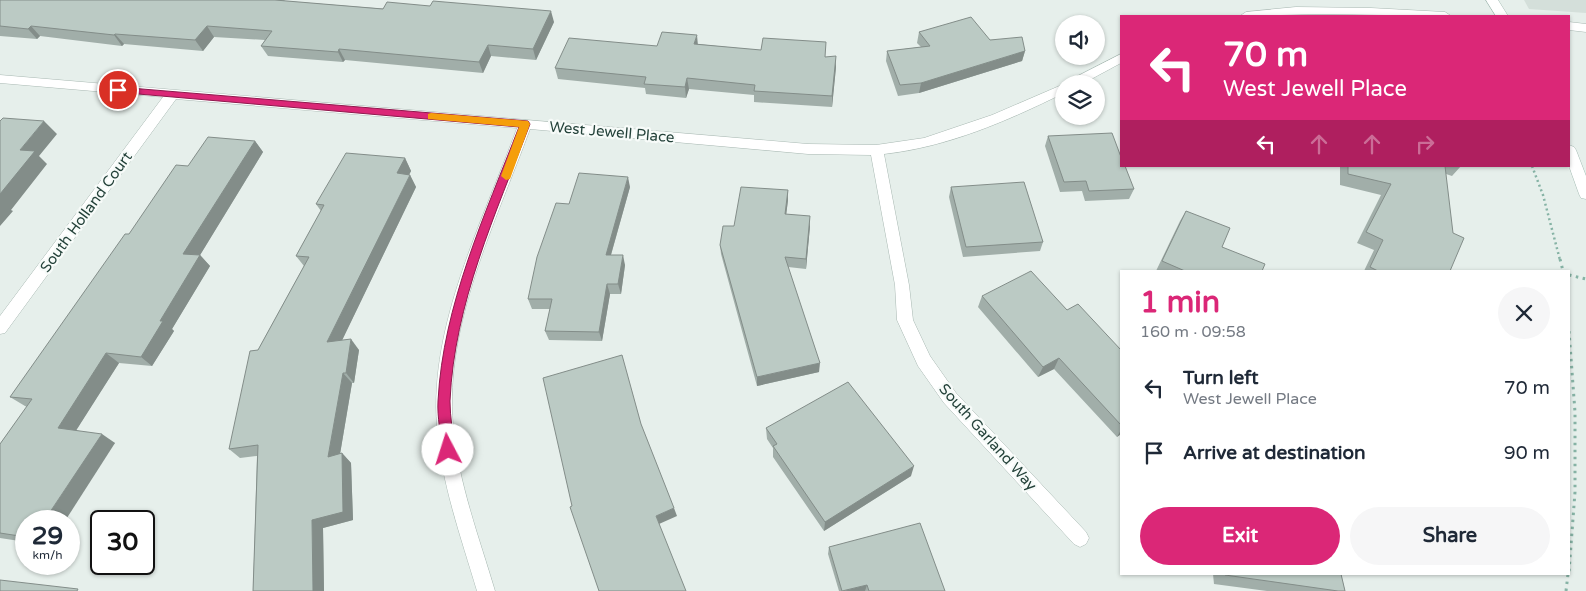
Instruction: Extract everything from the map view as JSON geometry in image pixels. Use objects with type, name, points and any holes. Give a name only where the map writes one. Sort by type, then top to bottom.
[{"type":"street","points":[[1492,0],[1501,15]]},
{"type":"street","points":[[1251,15],[1303,5],[1433,15]]},
{"type":"street","points":[[1570,26],[1586,28]]},
{"type":"street","points":[[1089,75],[1120,59]]},
{"type":"street","name":"West Jewell Place","points":[[0,79],[808,149],[877,150],[925,141],[965,129],[1015,112],[1055,92]]},
{"type":"street","name":"South Holland Court","points":[[0,328],[172,95]]},
{"type":"street","points":[[486,591],[467,532],[448,450],[444,403],[448,359],[461,298],[477,250],[525,124]]},
{"type":"street","name":"South Garland Way","points":[[877,150],[902,284],[905,320],[924,361],[950,398],[1080,538]]},
{"type":"street","points":[[1570,153],[1586,194]]},
{"type":"path","points":[[1532,167],[1543,195],[1563,270]]},
{"type":"path","points":[[1570,275],[1586,279]]},
{"type":"path","points":[[1570,344],[1575,412],[1575,492],[1570,560]]},
{"type":"path","points":[[1566,591],[1569,575]]},
{"type":"shaded area","points":[[1524,0],[1586,0],[1586,13],[1529,9]]},
{"type":"building","points":[[0,0],[275,0],[383,9],[387,2],[430,6],[433,1],[551,11],[533,49],[488,45],[479,62],[339,49],[338,52],[261,46],[272,31],[207,26],[195,40],[114,35],[31,26],[28,29],[0,26]]},
{"type":"building","points":[[971,17],[990,40],[1022,37],[1025,51],[921,83],[900,85],[887,51],[930,46],[919,32]]},
{"type":"building","points":[[662,32],[697,35],[694,44],[761,50],[763,38],[826,42],[825,57],[836,56],[832,96],[754,91],[755,85],[687,78],[685,87],[644,84],[646,77],[555,68],[569,38],[657,46]]},
{"type":"building","points":[[3,118],[44,121],[20,150],[35,151],[0,194],[0,121]]},
{"type":"building","points":[[1112,133],[1120,154],[1120,167],[1125,167],[1134,189],[1089,191],[1086,181],[1064,182],[1048,136]]},
{"type":"building","points":[[208,137],[255,141],[183,254],[200,255],[160,321],[163,321],[141,357],[106,353],[58,428],[102,434],[51,510],[15,510],[15,535],[0,533],[0,444],[32,399],[10,397],[125,234],[129,234],[176,165],[188,166]]},
{"type":"building","points":[[346,153],[405,158],[397,173],[410,175],[327,342],[351,339],[346,373],[343,373],[328,457],[342,453],[343,512],[312,520],[313,591],[253,591],[258,445],[229,449],[250,351],[258,350],[309,257],[296,256],[324,205],[316,204]]},
{"type":"building","points":[[1348,167],[1445,167],[1453,233],[1464,238],[1450,270],[1376,270],[1370,267],[1383,240],[1366,232],[1391,184],[1348,174]]},
{"type":"building","points":[[579,173],[628,177],[606,255],[623,255],[618,284],[607,284],[599,332],[545,331],[552,299],[528,299],[537,257],[556,203],[569,204]]},
{"type":"building","points":[[1024,182],[1043,242],[966,247],[951,187]]},
{"type":"building","points":[[741,187],[788,190],[785,214],[810,216],[806,259],[785,257],[820,363],[757,377],[720,245],[723,226],[734,226]]},
{"type":"building","points":[[1186,211],[1230,228],[1222,247],[1265,264],[1262,270],[1183,270],[1162,261]]},
{"type":"building","points":[[1031,271],[1067,310],[1078,304],[1120,349],[1120,424],[1059,358],[1043,367],[982,296]]},
{"type":"building","points":[[622,355],[641,424],[674,508],[656,516],[686,591],[599,591],[570,507],[572,506],[543,378]]},
{"type":"building","points":[[848,382],[914,466],[825,522],[773,446],[777,444],[766,428]]},
{"type":"building","points":[[920,523],[945,591],[869,591],[867,585],[842,591],[829,547]]},
{"type":"building","points":[[1225,575],[1341,575],[1345,591]]},
{"type":"building","points":[[0,580],[78,589],[77,591],[0,591]]},
{"type":"slow traffic","points":[[431,116],[525,124],[506,176]]},
{"type":"route","points":[[118,90],[525,124],[477,250],[461,298],[448,359],[444,403],[448,450]]}]
